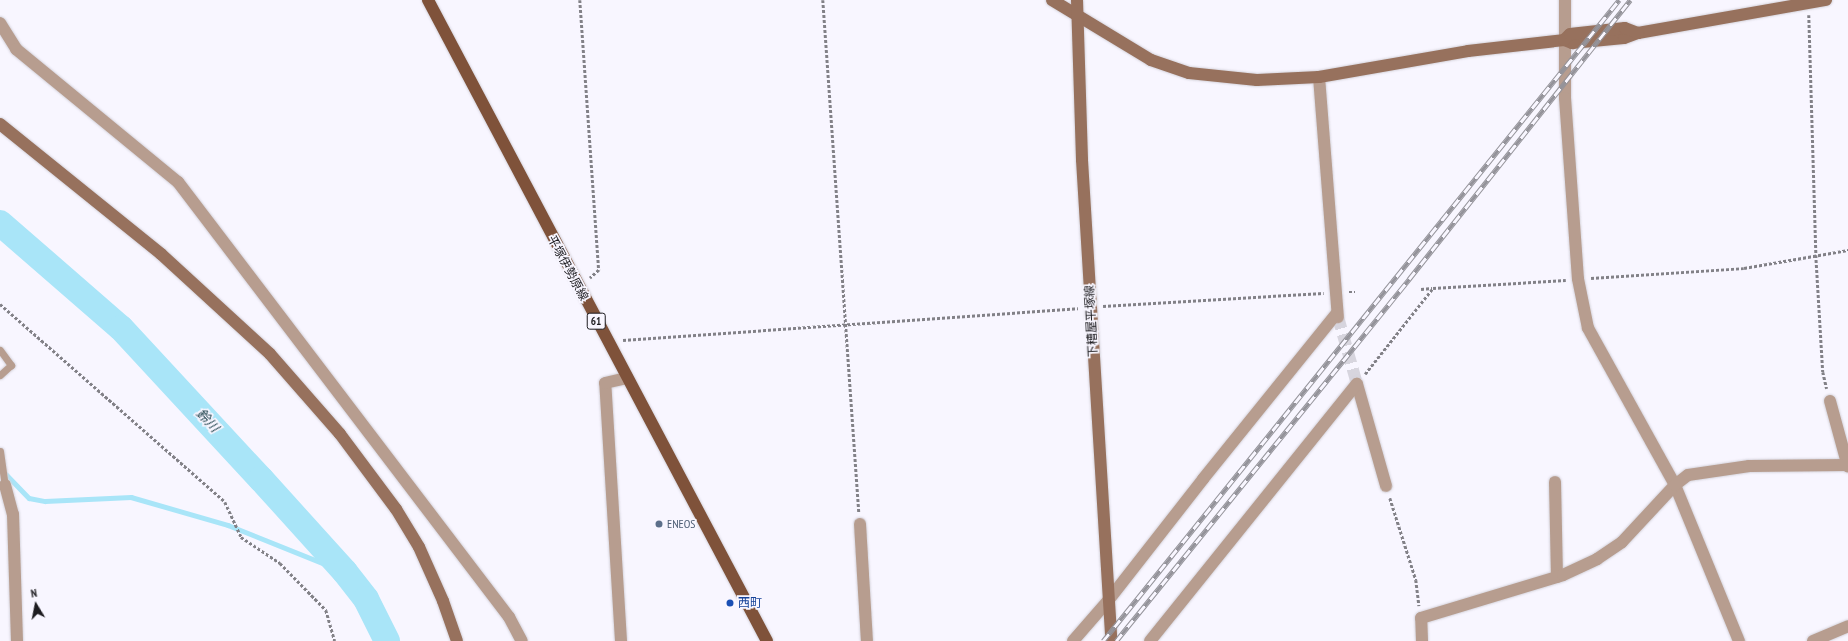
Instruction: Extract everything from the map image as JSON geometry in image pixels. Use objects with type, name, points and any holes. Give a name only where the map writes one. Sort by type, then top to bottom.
[{"type":"main road","name":"平塚伊勢原線","points":[[428,0],[576,285],[767,641]]},
{"type":"street","points":[[1052,0],[1076,16],[1151,60],[1190,73],[1257,80],[1319,77],[1468,51],[1564,40],[1570,34],[1625,28],[1638,33],[1826,0]]},
{"type":"street","name":"下糟屋平塚線","points":[[1077,0],[1076,16],[1090,307],[1107,602],[1111,641]]},
{"type":"street","points":[[1565,0],[1564,40],[1566,98],[1578,279],[1588,328],[1675,485],[1739,641]]},
{"type":"street","points":[[0,23],[16,49],[178,182],[505,611],[522,641]]},
{"type":"street","points":[[1073,641],[1107,602],[1203,479],[1338,315],[1335,293],[1319,77]]},
{"type":"street","points":[[0,124],[161,254],[270,354],[340,434],[396,509],[419,547],[443,601],[457,641]]},
{"type":"street","points":[[621,641],[605,383],[627,378]]},
{"type":"street","points":[[1150,641],[1357,384],[1386,486]]},
{"type":"street","points":[[1422,641],[1421,618],[1557,577],[1597,559],[1622,542],[1675,485],[1688,475],[1749,466],[1848,466],[1830,401]]},
{"type":"street","points":[[1555,482],[1557,577]]},
{"type":"street","points":[[5,485],[13,514],[17,641]]},
{"type":"street","points":[[860,524],[867,641]]},
{"type":"street","points":[[1813,641],[1848,626]]},
{"type":"lane","points":[[0,350],[12,365],[0,375]]},
{"type":"lane","points":[[0,451],[5,485]]},
{"type":"path","points":[[576,285],[593,277],[599,270],[580,0]]},
{"type":"path","points":[[823,0],[844,324],[860,524]]},
{"type":"path","points":[[1808,3],[1816,255],[1823,372],[1830,401]]},
{"type":"path","points":[[1421,288],[1433,288]]},
{"type":"path","points":[[609,347],[624,339],[1090,307],[1355,292]]},
{"type":"path","points":[[0,304],[224,502],[241,537],[280,563],[326,610],[335,641]]},
{"type":"path","points":[[1386,486],[1416,580],[1421,618]]},
{"type":"waterway","name":"鈴川","points":[[0,223],[121,328],[261,479],[345,572],[366,599],[387,641]]},
{"type":"waterway","points":[[4,472],[29,498],[45,501],[131,497],[228,525],[345,572]]},
{"type":"tunnel","points":[[1338,317],[1357,384]]},
{"type":"railway","points":[[1103,641],[1619,0]]},
{"type":"railway","points":[[1116,641],[1409,279],[1630,0]]},
{"type":"place","name":"ENEOS","points":[[659,524]]},
{"type":"place","name":"西町","points":[[730,603]]}]
